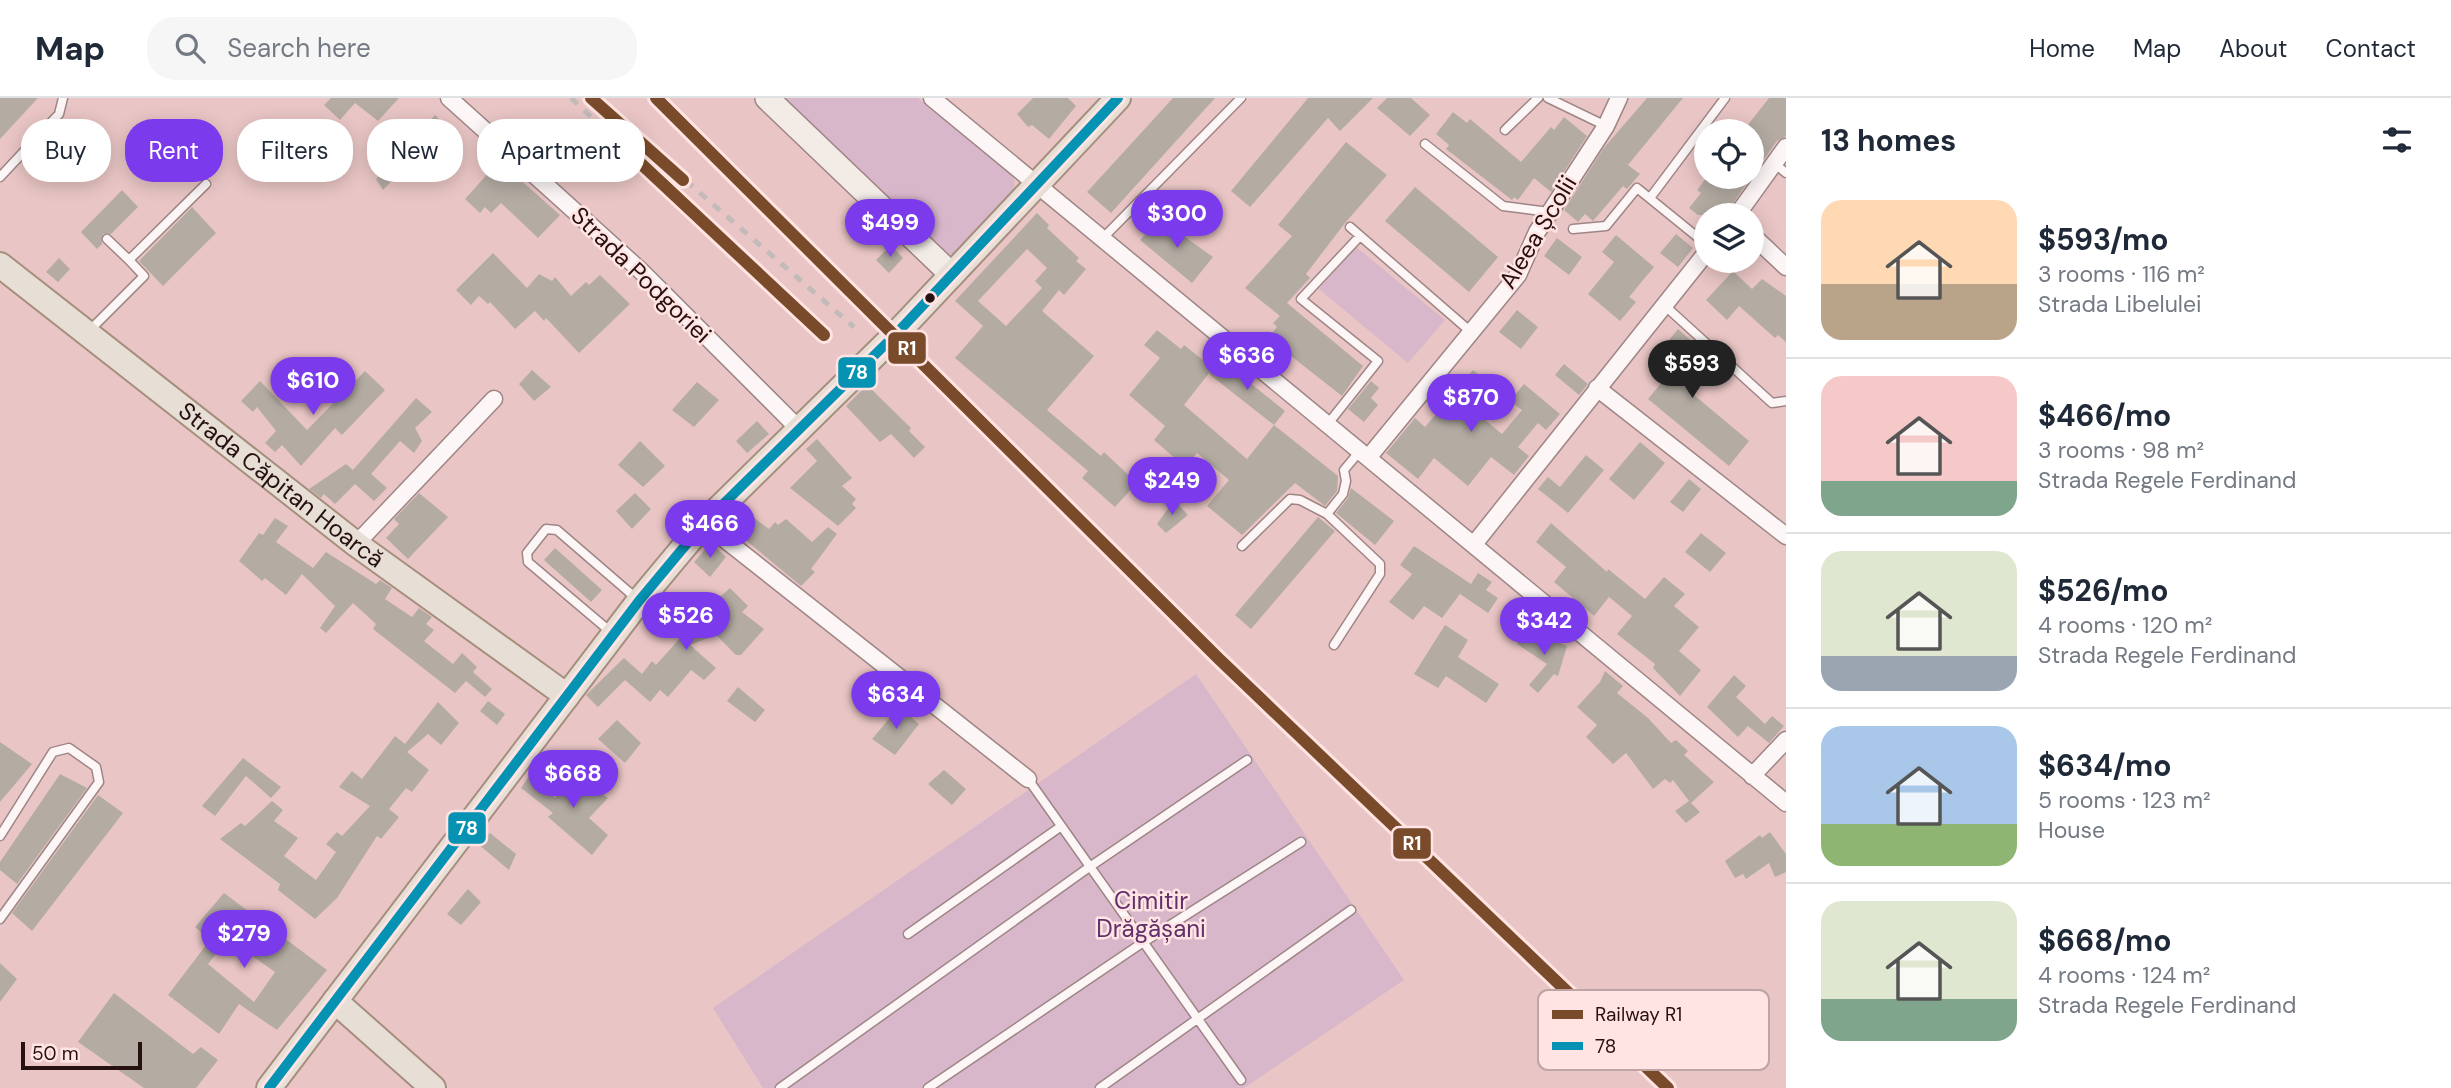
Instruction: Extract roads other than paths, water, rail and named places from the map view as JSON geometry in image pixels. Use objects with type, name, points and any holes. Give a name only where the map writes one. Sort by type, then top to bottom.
[{"type":"main road","points":[[269,1088],[639,601],[704,523],[952,275],[1118,98]]},
{"type":"main road","name":"Strada Căpitan Hoarcă","points":[[0,265],[356,544],[567,696]]},
{"type":"main road","points":[[335,1002],[433,1088]]},
{"type":"street","name":"Strada Podgoriei","points":[[449,98],[640,270],[798,428]]},
{"type":"street","points":[[767,98],[952,275]]},
{"type":"street","points":[[932,98],[1786,803]]},
{"type":"street","name":"Aleea Școlii","points":[[1364,455],[1518,275],[1549,212],[1606,126],[1619,98]]},
{"type":"street","points":[[1748,203],[1780,168],[1786,147]]},
{"type":"street","points":[[1764,246],[1786,267]]},
{"type":"street","points":[[1475,544],[1694,268]]},
{"type":"street","points":[[1597,388],[1786,536]]},
{"type":"street","points":[[356,544],[494,399]]},
{"type":"street","points":[[704,523],[1028,779]]},
{"type":"street","points":[[1752,776],[1786,740]]},
{"type":"lane","points":[[0,177],[59,114],[63,98]]},
{"type":"lane","points":[[1101,240],[1241,98]]},
{"type":"lane","points":[[1505,130],[1538,98]]},
{"type":"lane","points":[[1548,98],[1606,126]]},
{"type":"lane","points":[[1650,198],[1726,98]]},
{"type":"lane","points":[[1425,144],[1503,206],[1549,212]]},
{"type":"lane","points":[[129,260],[206,184]]},
{"type":"lane","points":[[1573,229],[1606,226],[1637,188],[1694,234]]},
{"type":"lane","points":[[1350,227],[1471,332]]},
{"type":"lane","points":[[1327,425],[1377,361],[1301,299],[1360,236]]},
{"type":"lane","points":[[87,333],[144,276],[107,239]]},
{"type":"lane","points":[[1664,304],[1772,402],[1786,401]]},
{"type":"lane","points":[[1327,514],[1343,494],[1346,481],[1344,470],[1364,455]]},
{"type":"lane","points":[[1242,546],[1290,499],[1300,500],[1327,514],[1380,564],[1380,573],[1334,645]]},
{"type":"lane","points":[[613,635],[528,562],[527,553],[546,529],[557,530],[639,601]]},
{"type":"lane","points":[[0,836],[53,751],[69,748],[96,767],[99,782],[2,913]]},
{"type":"lane","points":[[780,1088],[1088,868],[1247,760]]},
{"type":"lane","points":[[1028,779],[1088,868],[1241,1080]]},
{"type":"lane","points":[[908,934],[1060,827]]},
{"type":"lane","points":[[928,1088],[1142,943],[1301,842]]},
{"type":"lane","points":[[1100,1088],[1351,910]]},
{"type":"railway","points":[[571,98],[824,335]]},
{"type":"railway","points":[[591,98],[854,327]]},
{"type":"rail line","name":"R1","points":[[591,98],[683,180]]},
{"type":"rail line","name":"R1","points":[[656,98],[1218,658],[1565,990]]},
{"type":"rail line","name":"R1","points":[[645,167],[824,335]]},
{"type":"rail line","name":"R1","points":[[1649,1070],[1668,1088]]},
{"type":"park label","name":"Cimitir Drăgășani","points":[[1151,915]]}]
